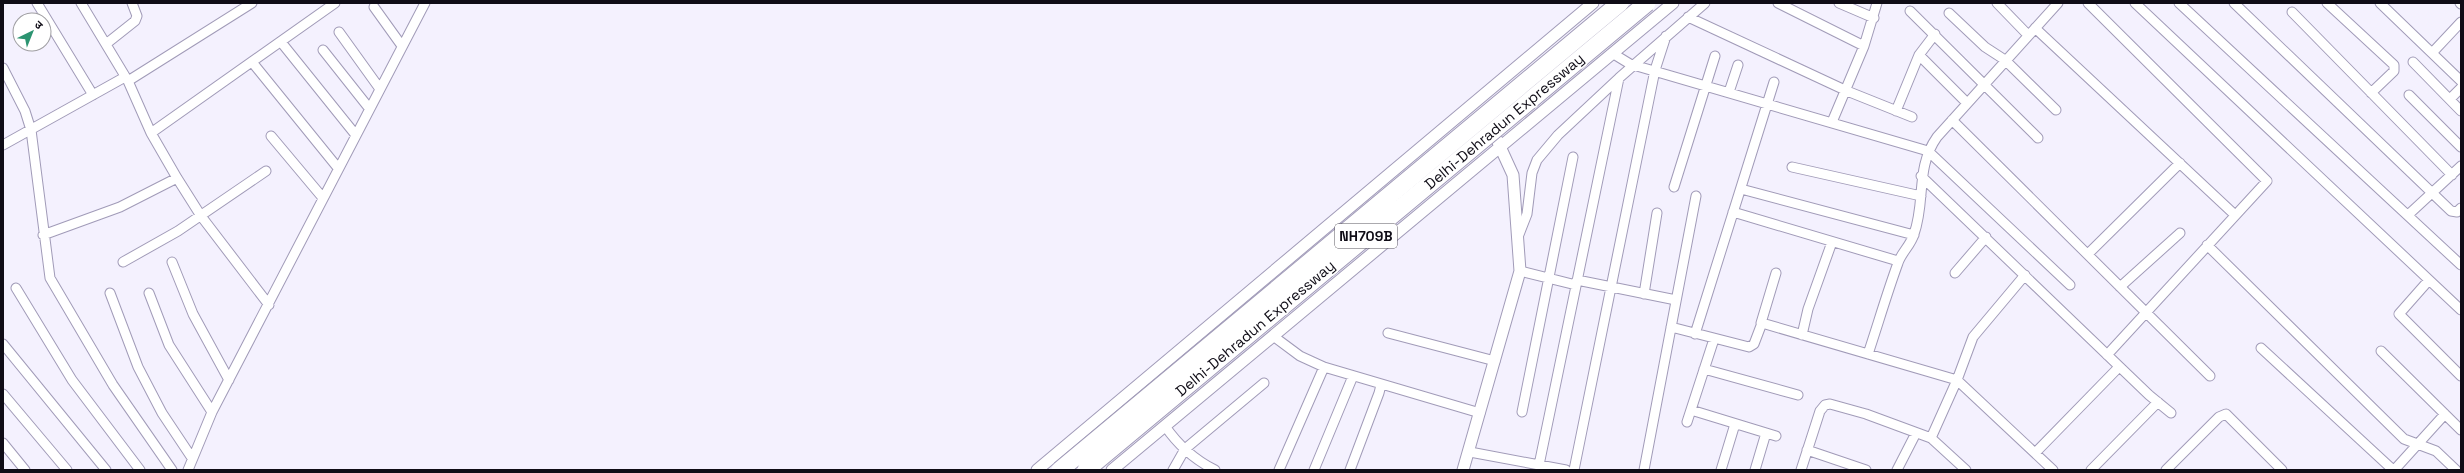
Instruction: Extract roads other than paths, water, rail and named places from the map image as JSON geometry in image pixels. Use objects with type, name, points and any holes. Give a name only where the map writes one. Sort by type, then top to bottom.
[{"type":"highway","name":"Delhi-Dehradun Expressway","points":[[1060,470],[1620,3]]},
{"type":"highway","name":"Delhi-Dehradun Expressway","points":[[1086,470],[1646,3]]},
{"type":"street","points":[[37,3],[93,95]]},
{"type":"street","points":[[81,3],[126,79],[151,133],[177,178],[201,216],[269,305]]},
{"type":"street","points":[[106,44],[135,21],[136,10],[132,3]]},
{"type":"street","points":[[3,145],[93,95],[126,79],[252,3]]},
{"type":"street","points":[[151,133],[335,3]]},
{"type":"street","points":[[188,470],[212,412],[269,305],[355,134],[425,3]]},
{"type":"street","points":[[1037,470],[1593,3]]},
{"type":"street","points":[[1112,470],[1275,338],[1500,146],[1616,56],[1673,3]]},
{"type":"street","points":[[1518,237],[1528,214],[1532,173],[1537,160],[1558,135],[1632,64],[1704,3]]},
{"type":"street","points":[[1778,3],[1864,46]]},
{"type":"street","points":[[1832,122],[1847,91],[1874,18],[1877,3]]},
{"type":"street","points":[[1997,3],[2028,35]]},
{"type":"street","points":[[1868,354],[1898,262],[1914,235],[1921,196],[1921,176],[1928,151],[1952,120],[2058,3]]},
{"type":"street","points":[[2088,3],[2267,181],[2107,355]]},
{"type":"street","points":[[2135,3],[2461,310]]},
{"type":"street","points":[[2179,3],[2461,265]]},
{"type":"street","points":[[2234,3],[2451,211],[2457,212],[2461,208]]},
{"type":"street","points":[[2327,3],[2394,65],[2394,71],[2371,93]]},
{"type":"street","points":[[2380,3],[2461,81]]},
{"type":"street","points":[[1842,4],[1874,18]]},
{"type":"street","points":[[374,7],[402,46]]},
{"type":"street","points":[[1910,11],[1935,34],[2038,138]]},
{"type":"street","points":[[2292,12],[2452,175]]},
{"type":"street","points":[[1949,13],[1985,47],[2005,60],[2056,110]]},
{"type":"street","points":[[1688,17],[1847,91],[1912,117]]},
{"type":"street","points":[[2432,53],[2461,22]]},
{"type":"street","points":[[2035,28],[2236,215]]},
{"type":"street","points":[[339,32],[380,89]]},
{"type":"street","points":[[1896,111],[1919,55],[1935,34]]},
{"type":"street","points":[[1574,470],[1654,70],[1666,36]]},
{"type":"street","points":[[281,42],[355,134]]},
{"type":"street","points":[[323,50],[370,108]]},
{"type":"street","points":[[1919,55],[1967,103]]},
{"type":"street","points":[[1616,56],[1632,64],[1928,151],[2070,285]]},
{"type":"street","points":[[1674,187],[1715,56]]},
{"type":"street","points":[[252,62],[338,168]]},
{"type":"street","points":[[2413,62],[2461,111]]},
{"type":"street","points":[[1729,92],[1738,65]]},
{"type":"street","points":[[3,68],[24,111],[31,130],[48,270],[53,283],[114,385],[172,470]]},
{"type":"street","points":[[1539,465],[1619,78]]},
{"type":"street","points":[[1695,334],[1774,82]]},
{"type":"street","points":[[2450,99],[2461,88]]},
{"type":"street","points":[[2409,95],[2461,147]]},
{"type":"street","points":[[1463,470],[1470,452],[1520,271],[1513,175],[1500,146],[1473,103]]},
{"type":"street","points":[[1952,120],[2210,376]]},
{"type":"street","points":[[271,136],[323,198]]},
{"type":"street","points":[[1522,412],[1550,280],[1573,157]]},
{"type":"street","points":[[2088,254],[2180,163]]},
{"type":"street","points":[[2408,215],[2461,166]]},
{"type":"street","points":[[1792,167],[1921,196]]},
{"type":"street","points":[[123,262],[201,216],[266,171]]},
{"type":"street","points":[[1921,176],[1986,237],[2119,367],[2171,414]]},
{"type":"street","points":[[43,235],[120,208],[177,178]]},
{"type":"street","points":[[1741,188],[1914,235]]},
{"type":"street","points":[[1644,470],[1696,196]]},
{"type":"street","points":[[1733,212],[1898,262]]},
{"type":"street","points":[[1644,294],[1657,213]]},
{"type":"street","points":[[2120,287],[2180,233]]},
{"type":"street","points":[[1955,273],[1986,237]]},
{"type":"street","points":[[1802,335],[1808,309],[1832,242]]},
{"type":"street","points":[[2207,245],[2404,439],[2436,451],[2456,470]]},
{"type":"street","points":[[172,262],[193,314],[230,380]]},
{"type":"street","points":[[1520,271],[1550,280],[1611,287],[1676,300]]},
{"type":"street","points":[[1671,327],[1714,339],[1751,347],[1761,323],[1776,274]]},
{"type":"street","points":[[1931,438],[1958,380],[1973,338],[2025,275]]},
{"type":"street","points":[[2429,280],[2399,314],[2461,376]]},
{"type":"street","points":[[16,288],[72,380],[140,470]]},
{"type":"street","points":[[110,293],[142,373],[162,413],[192,458]]},
{"type":"street","points":[[149,293],[169,345],[212,412]]},
{"type":"street","points":[[1761,323],[1958,380],[2053,470]]},
{"type":"street","points":[[1388,333],[1495,360]]},
{"type":"street","points":[[1275,338],[1289,348],[1324,367],[1380,385],[1480,413]]},
{"type":"street","points":[[1687,422],[1714,339]]},
{"type":"street","points":[[3,344],[106,470]]},
{"type":"street","points":[[2261,348],[2388,467],[2395,469],[2445,414]]},
{"type":"street","points":[[2381,351],[2461,430]]},
{"type":"street","points":[[1279,470],[1324,367]]},
{"type":"street","points":[[2035,453],[2119,367]]},
{"type":"street","points":[[1704,369],[1798,395]]},
{"type":"street","points":[[1314,470],[1353,376]]},
{"type":"street","points":[[1173,470],[1183,447],[1264,383]]},
{"type":"street","points":[[1350,470],[1379,394],[1380,385]]},
{"type":"street","points":[[3,394],[67,470]]},
{"type":"street","points":[[2092,470],[2158,402]]},
{"type":"street","points":[[1801,470],[1820,411],[1825,405],[1830,404],[1866,414],[1931,438],[1966,470]]},
{"type":"street","points":[[1691,410],[1776,436]]},
{"type":"street","points":[[2166,470],[2219,417],[2226,414],[2282,470]]},
{"type":"street","points":[[1721,470],[1735,424]]},
{"type":"street","points":[[1165,426],[1174,439],[1195,458],[1215,470]]},
{"type":"street","points":[[1755,470],[1766,433]]},
{"type":"street","points":[[1897,470],[1916,433]]},
{"type":"street","points":[[3,443],[26,470]]},
{"type":"street","points":[[1807,450],[1866,470]]},
{"type":"street","points":[[1470,452],[1566,470]]}]
